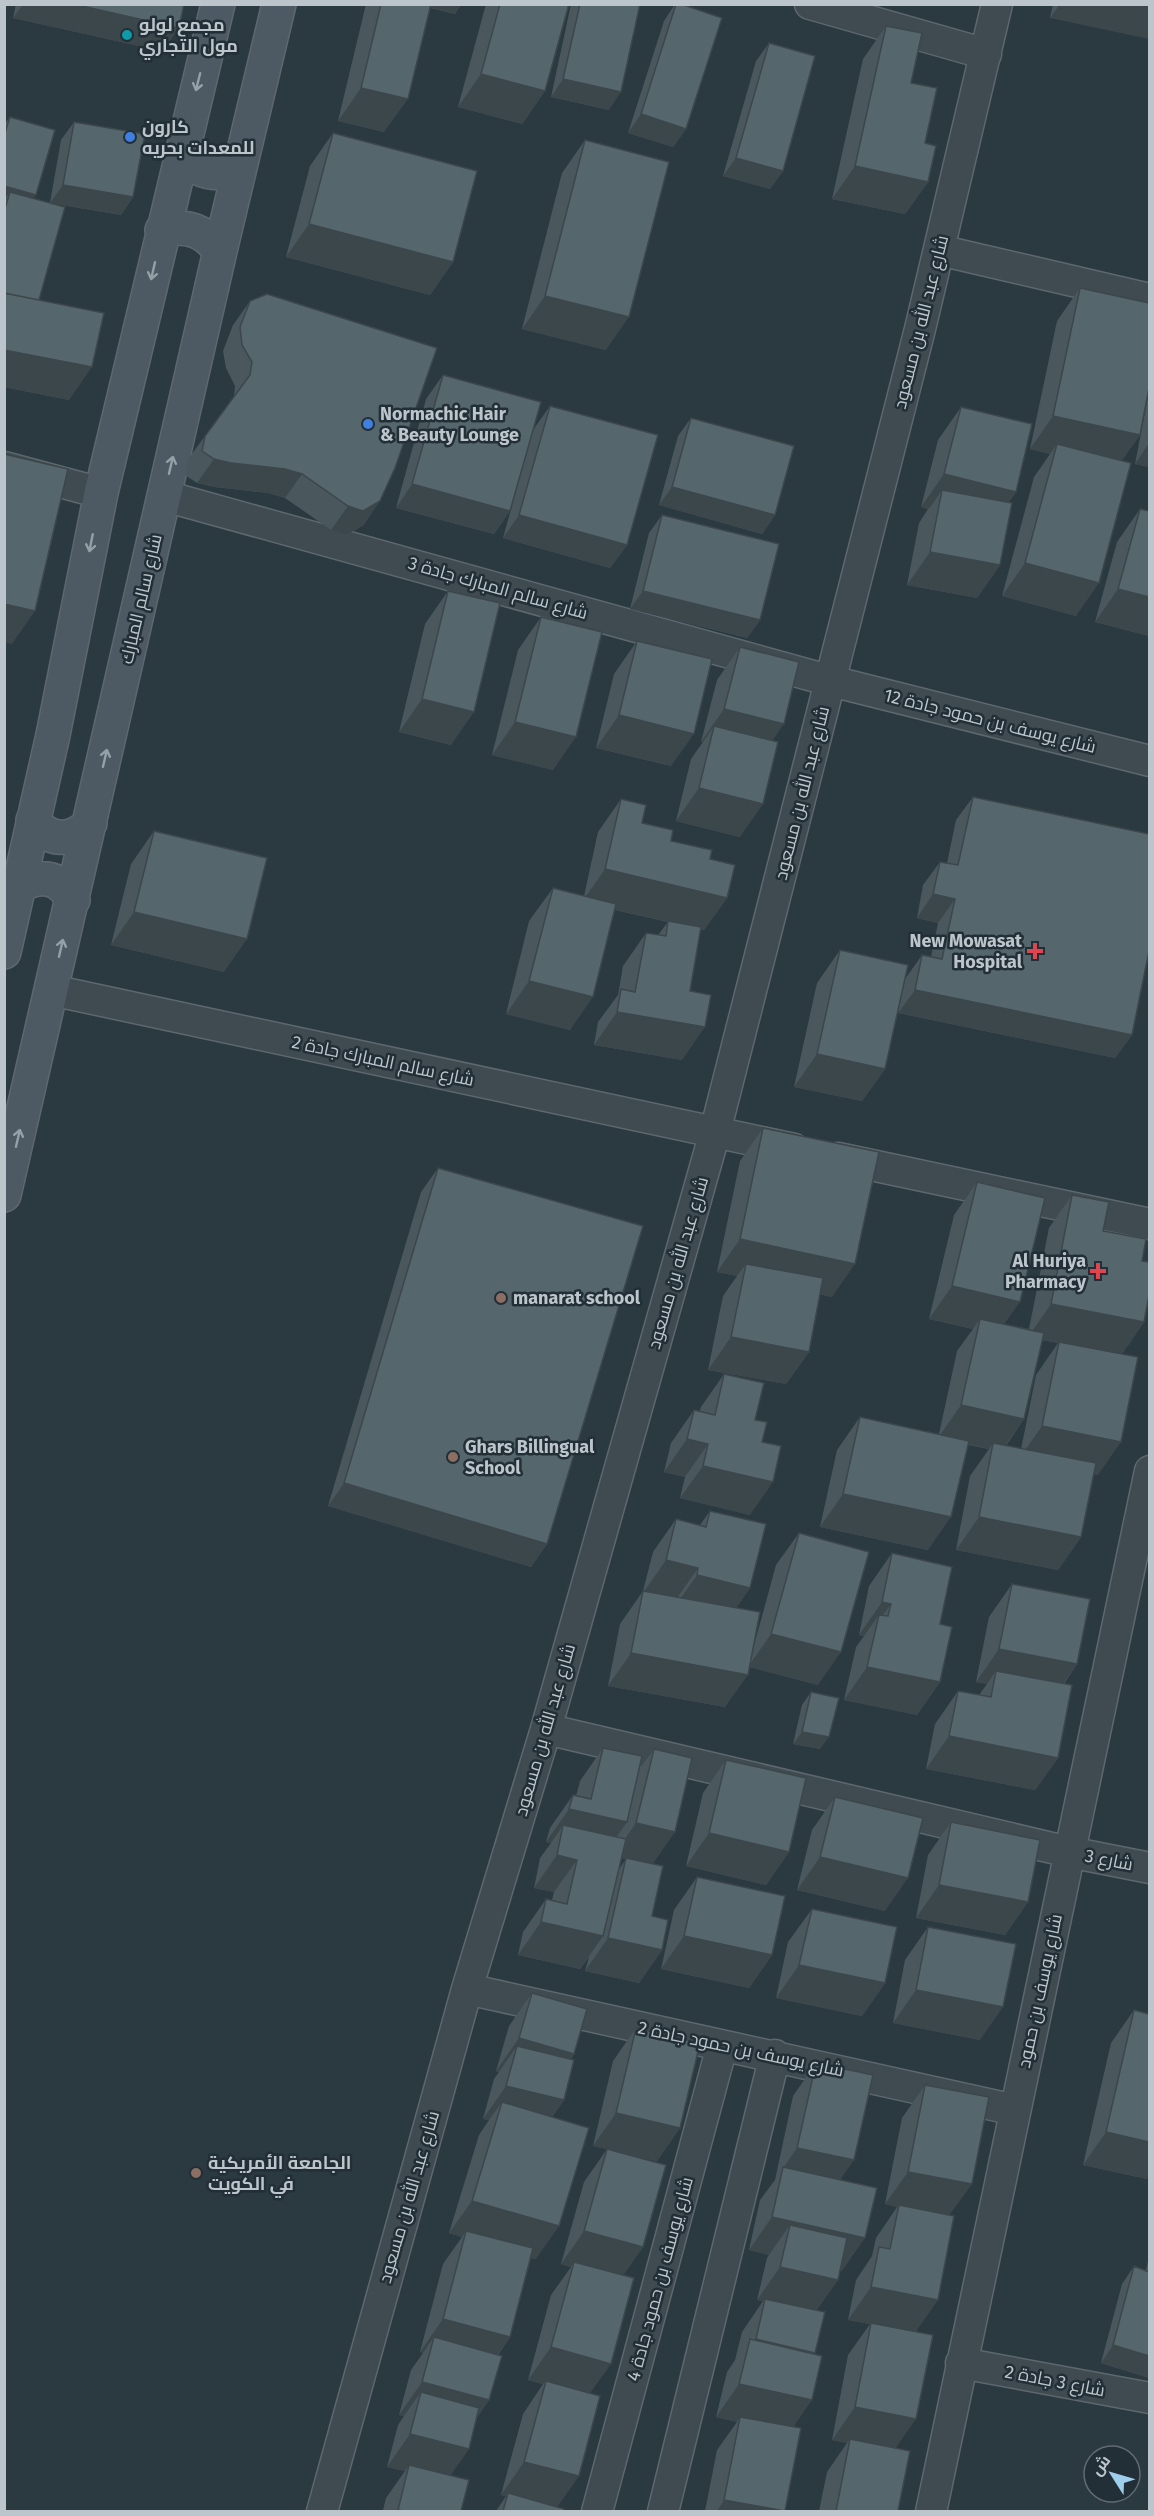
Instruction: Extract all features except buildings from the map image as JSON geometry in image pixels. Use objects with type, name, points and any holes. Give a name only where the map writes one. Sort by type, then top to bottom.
[{"type":"main road","points":[[4,952],[101,493],[162,230],[218,4]]},
{"type":"main road","name":"شارع سالم المبارك","points":[[4,1195],[220,251],[279,4]]},
{"type":"main road","points":[[181,153],[200,170],[213,174],[239,169]]},
{"type":"main road","points":[[162,230],[179,227],[195,230],[210,238],[220,251]]},
{"type":"main road","points":[[33,820],[49,836],[60,838],[82,832],[90,823]]},
{"type":"main road","points":[[19,886],[31,879],[50,879],[66,888],[73,900]]},
{"type":"street","points":[[810,4],[986,54]]},
{"type":"street","name":"شارع عبد الله بن مسعود","points":[[322,2511],[467,1989],[546,1729],[715,1132],[939,250],[997,4]]},
{"type":"street","points":[[939,250],[1149,299]]},
{"type":"street","points":[[4,467],[101,493]]},
{"type":"street","name":"شارع سالم المبارك جادة 3","points":[[165,496],[831,681]]},
{"type":"street","name":"شارع يوسف بن حمود جادة 12","points":[[831,681],[1149,762]]},
{"type":"street","name":"شارع سالم المبارك جادة 2","points":[[51,990],[1149,1224]]},
{"type":"street","name":"شارع يوسف بن حمود","points":[[931,2511],[1069,1852],[1144,1522],[1149,1471]]},
{"type":"street","name":"شارع 3","points":[[546,1729],[1069,1852],[1149,1868]]},
{"type":"street","name":"شارع يوسف بن حمود جادة 2","points":[[467,1989],[722,2046],[775,2055],[1015,2110]]},
{"type":"street","name":"شارع يوسف بن حمود جادة 4","points":[[597,2511],[722,2046]]},
{"type":"street","points":[[663,2511],[775,2055]]},
{"type":"street","name":"شارع 3 جادة 2","points":[[961,2363],[1149,2398]]},
{"type":"place","name":"مجمع لولو مول التجاري","points":[[127,35]]},
{"type":"place","name":"کارون للمعدات بحریه","points":[[130,137]]},
{"type":"place","name":"Normachic Hair & Beauty Lounge","points":[[368,424]]},
{"type":"place","name":"New Mowasat Hospital","points":[[1035,951]]},
{"type":"place","name":"Al Huriya Pharmacy","points":[[1098,1271]]},
{"type":"place","name":"manarat school","points":[[501,1298]]},
{"type":"place","name":"Ghars Billingual School","points":[[453,1457]]},
{"type":"place","name":"الجامعة الأمريكية في الكويت","points":[[196,2173]]}]
